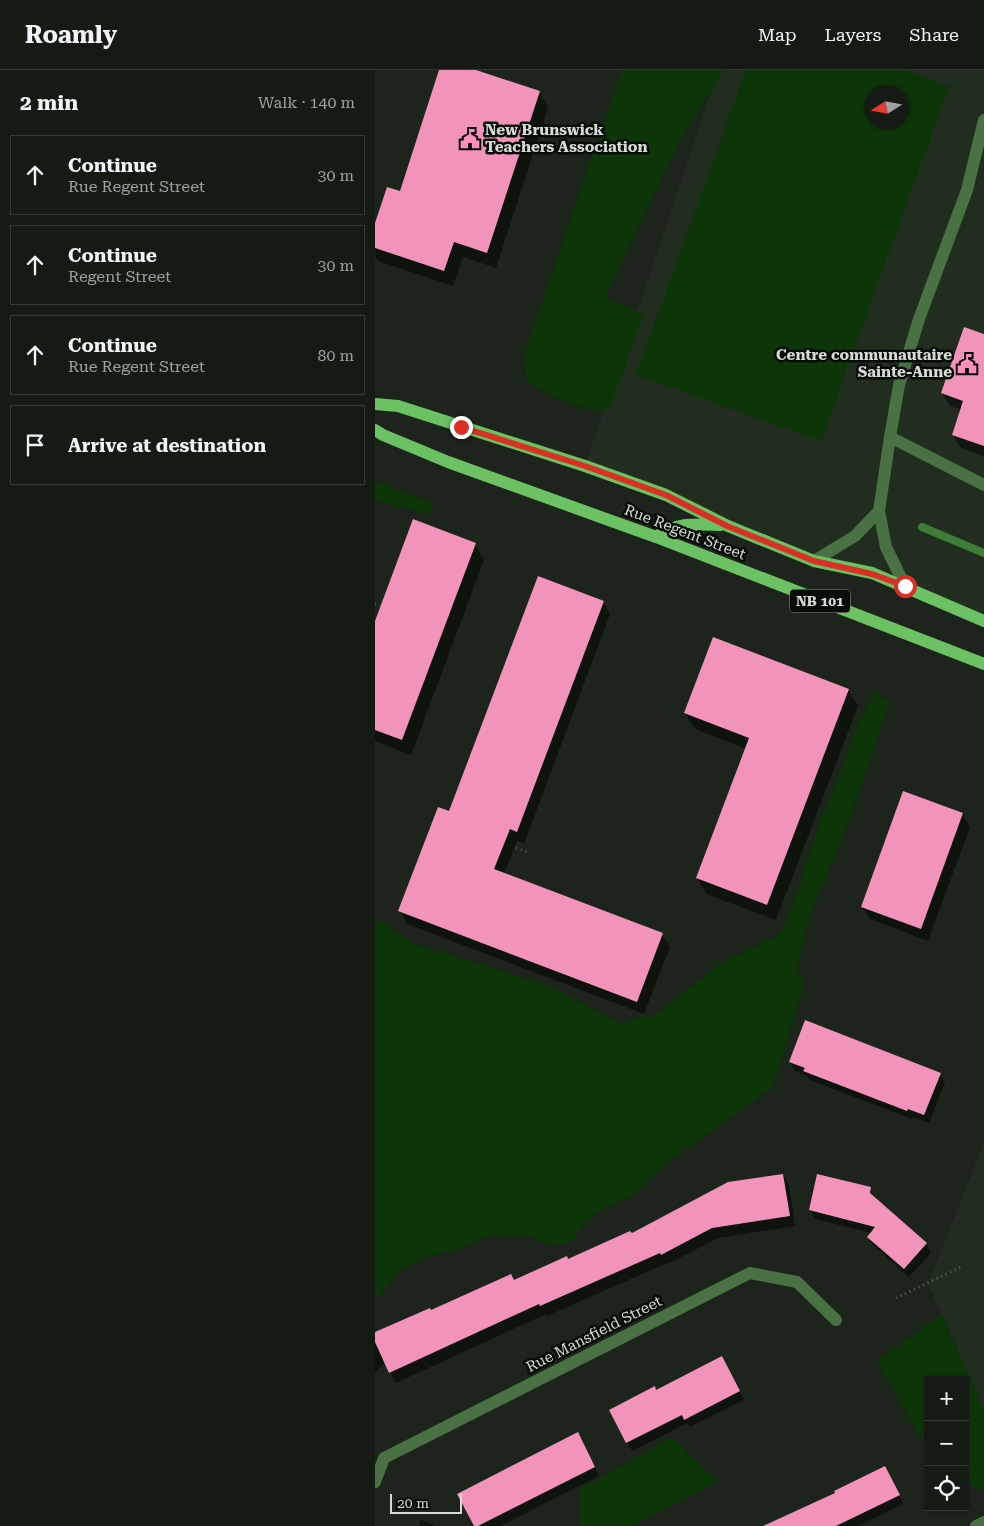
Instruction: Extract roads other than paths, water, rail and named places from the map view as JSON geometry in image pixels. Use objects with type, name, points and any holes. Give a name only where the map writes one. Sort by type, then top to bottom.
[{"type":"main road","name":"Rue Regent Street","points":[[375,404],[398,406],[585,466],[666,495],[727,526]]},
{"type":"main road","name":"Rue Regent Street","points":[[375,430],[448,462],[656,537],[984,664]]},
{"type":"main road","points":[[656,537],[666,530],[690,523],[727,526]]},
{"type":"main road","name":"NB 101","points":[[727,526],[814,561],[872,574],[905,586],[984,620]]},
{"type":"street","points":[[905,586],[886,547],[879,512],[890,437],[899,385],[919,319],[967,190],[984,120]]},
{"type":"street","points":[[890,437],[984,485]]},
{"type":"street","points":[[814,561],[855,536],[879,512]]},
{"type":"street","name":"Rue Mansfield Street","points":[[375,1482],[383,1458],[750,1273],[797,1282],[836,1320]]},
{"type":"street","points":[[976,1526],[984,1522]]},
{"type":"waterway","points":[[922,527],[984,553]]},
{"type":"place","name":"New Brunswick Teachers Association","points":[[470,139]]},
{"type":"place","name":"Centre communautaire Sainte-Anne","points":[[967,364]]}]
